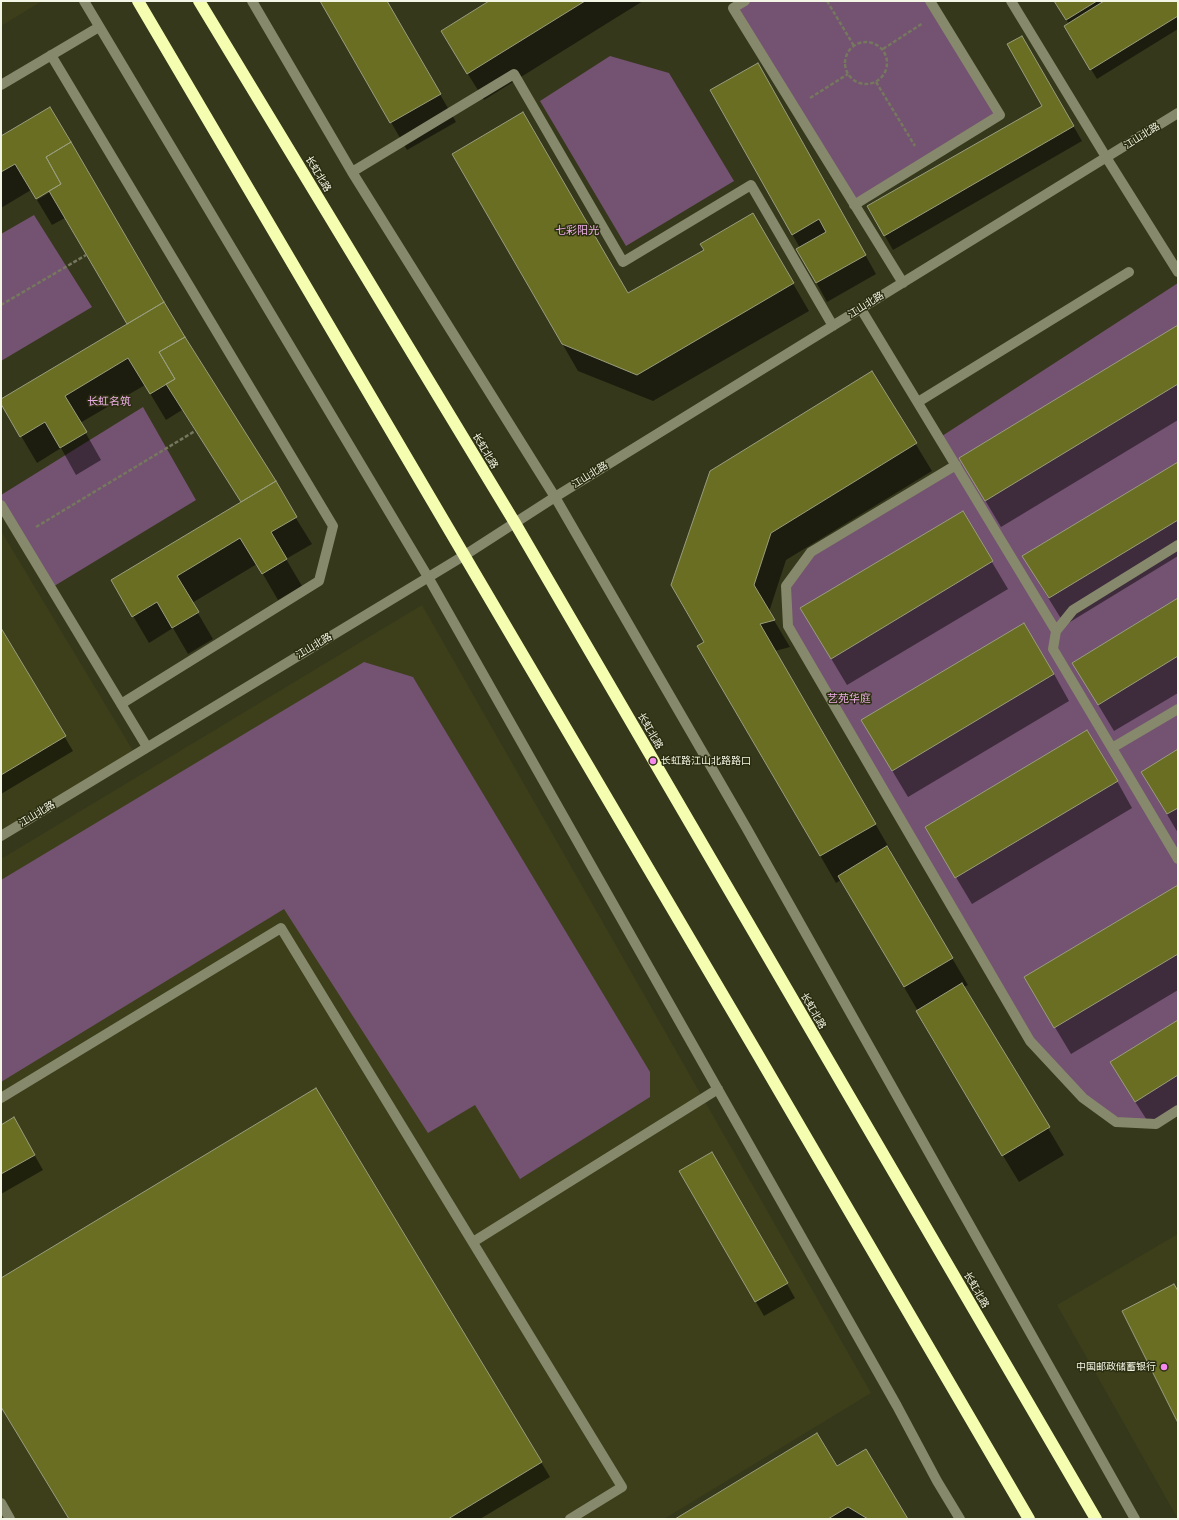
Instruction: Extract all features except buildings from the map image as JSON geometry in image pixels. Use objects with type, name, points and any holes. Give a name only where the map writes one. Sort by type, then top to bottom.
[{"type":"highway","points":[[138,1],[758,1053],[1029,1519]]},
{"type":"highway","name":"长虹北路","points":[[199,1],[515,523],[1096,1519]]},
{"type":"street","points":[[84,1],[428,577],[898,1406],[937,1481],[960,1519]]},
{"type":"street","points":[[252,1],[352,172],[555,497],[755,843],[1135,1519]]},
{"type":"street","points":[[745,1],[733,8],[903,283]]},
{"type":"street","points":[[854,205],[1000,115],[930,1]]},
{"type":"street","points":[[1011,1],[1106,158],[1178,272]]},
{"type":"street","points":[[1,85],[99,27]]},
{"type":"street","points":[[51,55],[333,526],[319,581],[121,704]]},
{"type":"street","points":[[352,172],[514,74],[623,262],[751,185],[833,326]]},
{"type":"street","name":"江山北路","points":[[1,836],[465,555],[555,497],[1178,113]]},
{"type":"street","points":[[918,402],[1129,272]]},
{"type":"street","points":[[861,309],[1056,631]]},
{"type":"street","points":[[956,465],[811,552],[786,586],[788,626],[1030,1040],[1083,1098],[1116,1122],[1156,1124],[1178,1110]]},
{"type":"street","points":[[1,505],[147,747]]},
{"type":"street","points":[[1178,545],[1073,610],[1056,631],[1053,649],[1178,859]]},
{"type":"street","points":[[1112,748],[1178,709]]},
{"type":"street","points":[[1,1098],[281,928],[622,1487],[570,1519]]},
{"type":"street","points":[[472,1242],[718,1089]]},
{"type":"street","points":[[1,1504],[10,1519]]},
{"type":"path","points":[[827,1],[854,46]]},
{"type":"path","points":[[883,49],[938,14]]},
{"type":"path","points":[[864,42],[871,42],[878,44],[883,49],[888,62],[887,70],[884,76],[876,82],[865,85],[852,79],[845,67],[845,60],[847,54],[854,46],[864,42]]},
{"type":"path","points":[[794,108],[848,74]]},
{"type":"path","points":[[876,82],[924,161]]},
{"type":"path","points":[[1,305],[86,255]]},
{"type":"path","points":[[20,536],[195,431]]},
{"type":"shaded area","points":[[1,1],[42,1],[1,26]]},
{"type":"shaded area","points":[[745,1],[930,1],[1000,115],[854,205],[733,8]]},
{"type":"shaded area","points":[[610,56],[669,73],[734,181],[626,246],[540,101]]},
{"type":"shaded area","points":[[34,215],[92,307],[1,361],[1,234]]},
{"type":"shaded area","points":[[1178,283],[1178,1110],[1156,1124],[1116,1122],[1083,1098],[1030,1041],[788,626],[786,586],[811,552],[955,465],[939,438]]},
{"type":"shaded area","points":[[143,407],[196,500],[51,588],[1,505],[1,495]]},
{"type":"shaded area","points":[[1,531],[135,754],[1,836]]},
{"type":"shaded area","points":[[422,605],[871,1393],[664,1519],[1,1519],[1,859]]},
{"type":"shaded area","points":[[364,662],[413,677],[650,1072],[650,1097],[520,1179],[475,1105],[428,1133],[284,909],[1,1082],[1,880]]},
{"type":"shaded area","points":[[1178,1234],[1178,1519],[1057,1305]]},
{"type":"place","name":"长虹路江山北路路口","points":[[653,761]]},
{"type":"place","name":"中国邮政储蓄银行","points":[[1164,1367]]},
{"type":"district","name":"七彩阳光","points":[[577,231]]},
{"type":"district","name":"长虹名筑","points":[[109,402]]},
{"type":"district","name":"艺苑华庭","points":[[849,699]]}]
